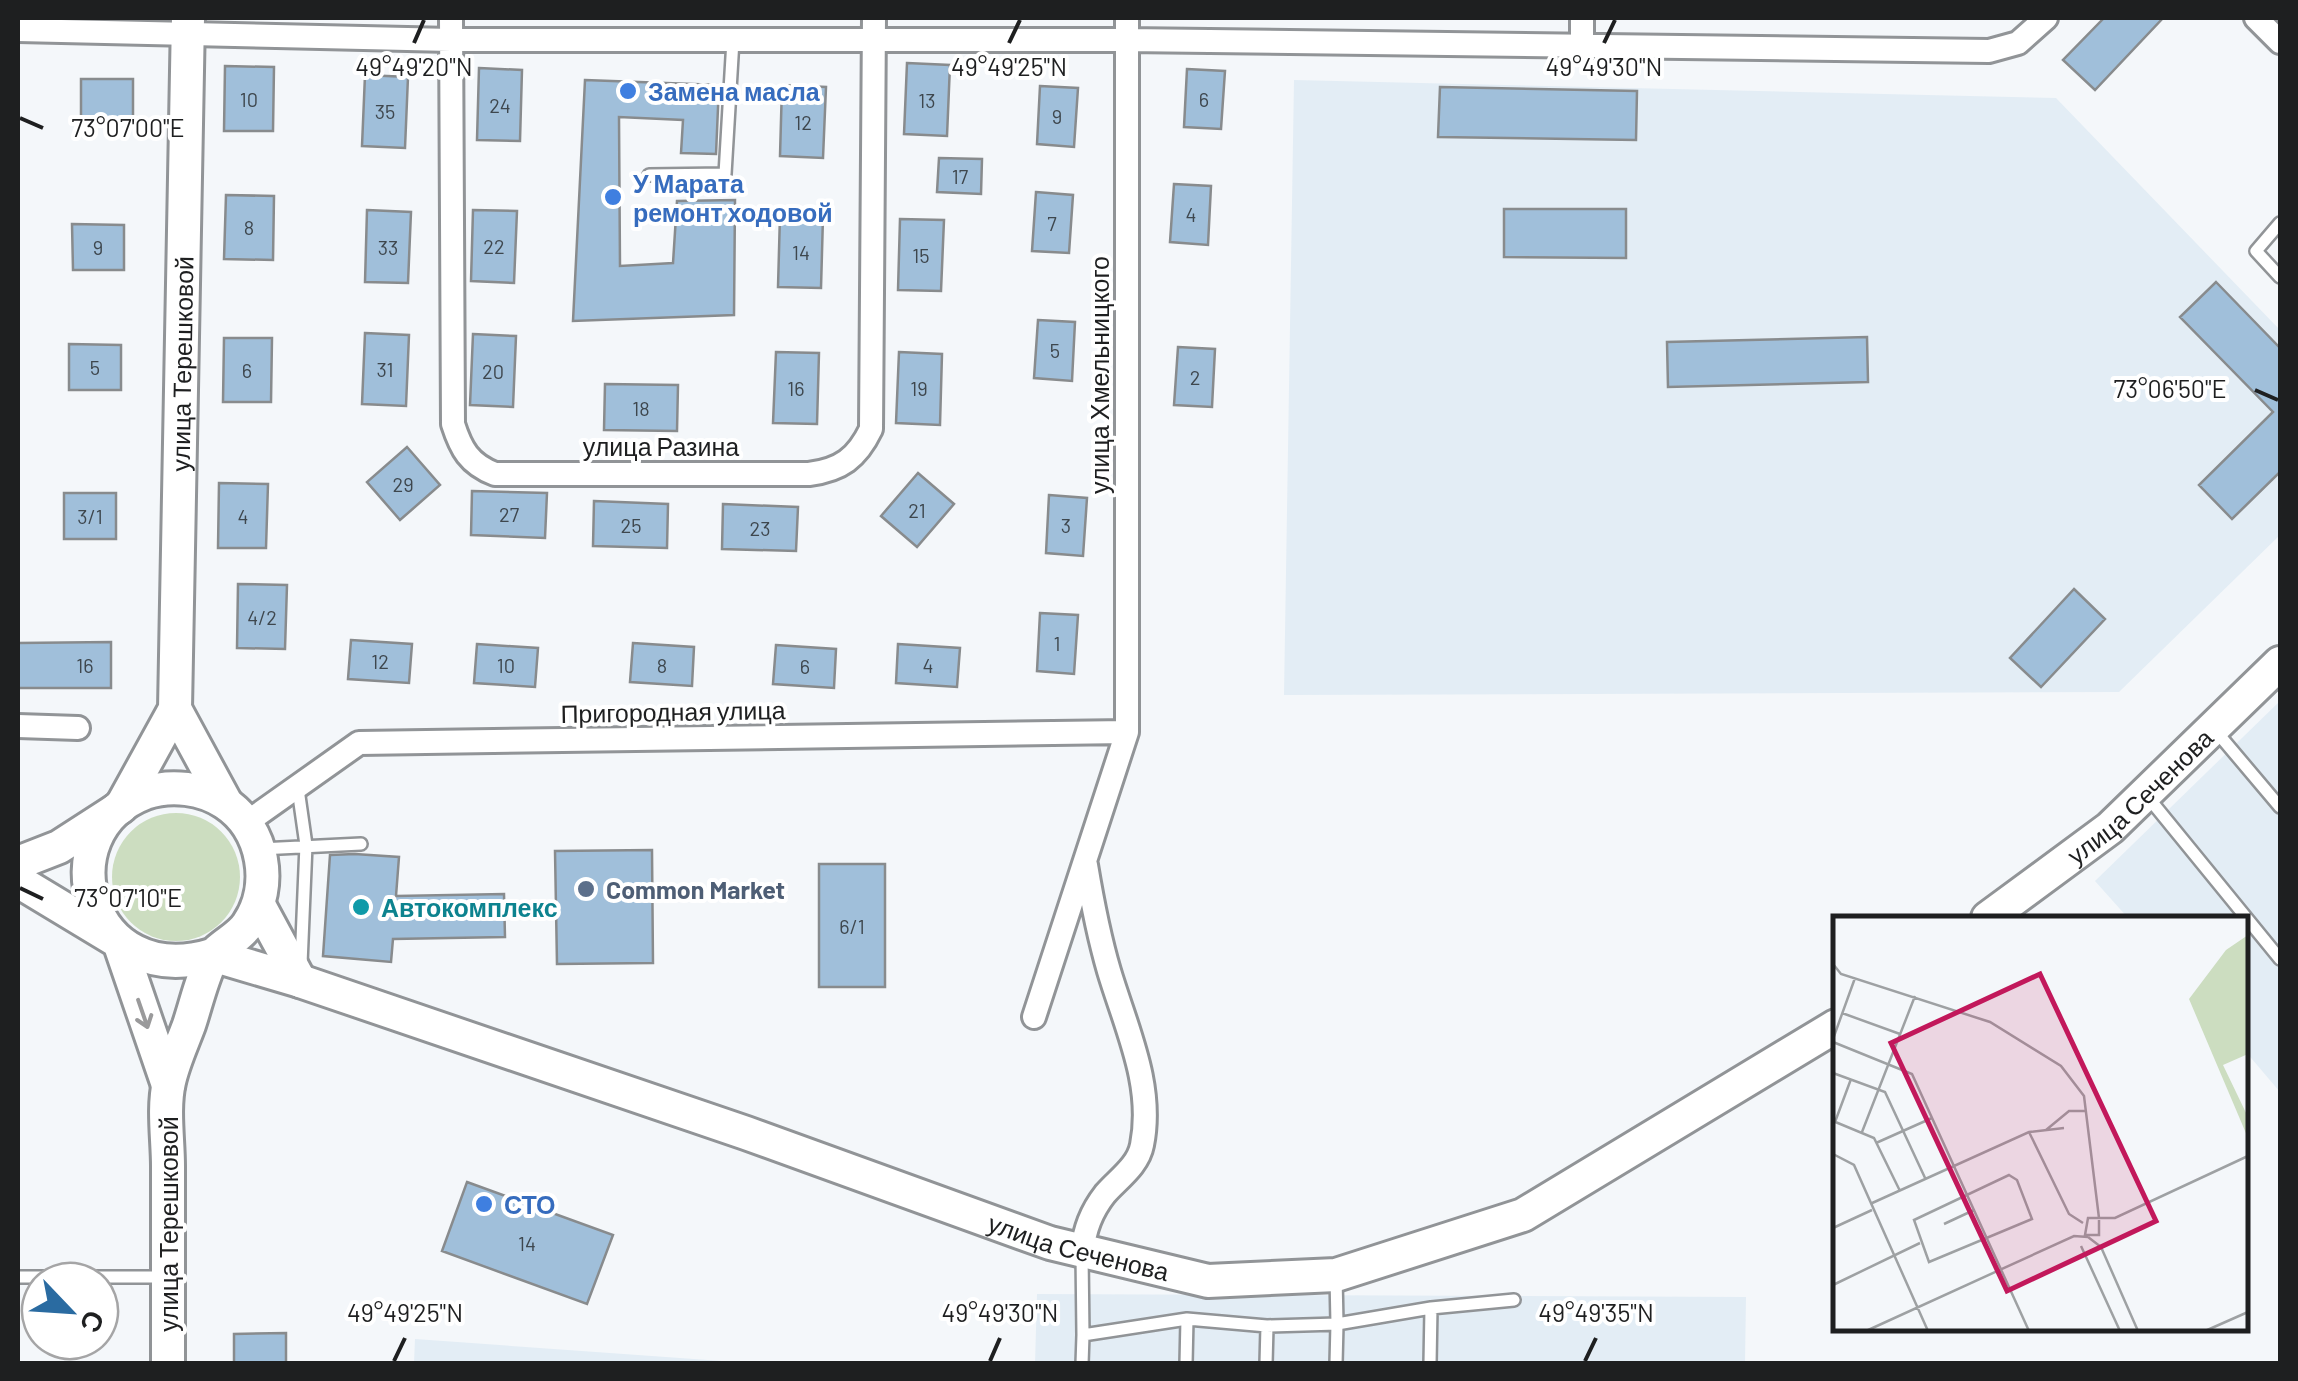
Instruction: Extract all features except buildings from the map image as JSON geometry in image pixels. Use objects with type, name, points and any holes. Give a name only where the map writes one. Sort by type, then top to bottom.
[{"type":"street","points":[[1582,18],[1582,46]]},
{"type":"street","points":[[18,30],[188,25],[1127,29],[1582,46],[1989,51],[2018,43],[2046,18]]},
{"type":"street","points":[[2256,18],[2280,42]]},
{"type":"street","name":"улица Терешковой","points":[[168,1085],[119,942],[97,911],[88,874],[92,849],[104,826],[121,807],[175,709],[188,25]]},
{"type":"street","name":"улица Разина","points":[[451,29],[453,424],[468,458],[495,474],[809,474],[842,466],[861,450],[871,430],[874,28]]},
{"type":"street","name":"улица Хмельницкого","points":[[1034,1017],[1127,732],[1127,29]]},
{"type":"street","name":"улица Сеченова","points":[[1991,916],[2110,828],[2279,668]]},
{"type":"street","name":"улица Терешковой","points":[[175,709],[244,825],[264,877],[258,905]]},
{"type":"street","points":[[18,726],[78,728]]},
{"type":"street","name":"Пригородная улица","points":[[244,825],[360,743],[1127,732]]},
{"type":"street","points":[[18,863],[59,846],[146,793],[173,788],[201,791],[244,825]]},
{"type":"street","points":[[1082,1250],[1086,1225],[1141,1150],[1146,1109],[1134,1047],[1092,903],[1085,857]]},
{"type":"street","points":[[18,882],[140,956],[164,963],[212,956],[248,926],[258,905]]},
{"type":"street","points":[[258,905],[300,981]]},
{"type":"street","name":"улица Терешковой","points":[[168,1364],[168,1085],[212,956]]},
{"type":"street","name":"улица Сеченова","points":[[212,956],[300,981],[746,1133],[1050,1243],[1208,1280],[1336,1276],[1523,1215],[1833,1028]]},
{"type":"lane","points":[[648,175],[726,174],[733,29]]},
{"type":"lane","points":[[2280,223],[2256,251],[2280,277]]},
{"type":"lane","points":[[2214,728],[2280,807]]},
{"type":"lane","points":[[298,789],[306,846],[300,981]]},
{"type":"lane","points":[[2145,794],[2245,916]]},
{"type":"lane","points":[[244,825],[306,846],[361,844]]},
{"type":"lane","points":[[2248,920],[2280,959]]},
{"type":"lane","points":[[1082,1250],[1082,1364]]},
{"type":"lane","points":[[18,1278],[168,1276]]},
{"type":"lane","points":[[1336,1276],[1336,1364]]},
{"type":"lane","points":[[1083,1335],[1187,1320],[1267,1326],[1337,1324],[1432,1308],[1514,1300]]},
{"type":"lane","points":[[1430,1364],[1432,1308]]},
{"type":"lane","points":[[1186,1364],[1187,1320]]},
{"type":"lane","points":[[1266,1364],[1267,1326]]},
{"type":"shaded area","points":[[1294,80],[2056,98],[2280,330],[2280,535],[2119,692],[1284,695]]},
{"type":"shaded area","points":[[2280,701],[2280,1092],[2248,1054],[2248,916],[2126,916],[2095,881]]},
{"type":"shaded area","points":[[1037,1294],[1746,1297],[1745,1363],[1035,1364]]},
{"type":"shaded area","points":[[415,1339],[750,1363],[414,1363]]},
{"type":"green space","points":[[176,813],[201,818],[221,832],[235,852],[240,877],[235,902],[221,922],[201,936],[176,941],[151,936],[131,922],[117,902],[112,877],[117,852],[131,832],[151,818]]},
{"type":"place","name":"Замена масла","points":[[628,91]]},
{"type":"place","name":"У Марата ремонт ходовой","points":[[613,197]]},
{"type":"place","name":"Common Market","points":[[586,889]]},
{"type":"place","name":"Автокомплекс","points":[[361,907]]},
{"type":"place","name":"СТО","points":[[484,1204]]}]
